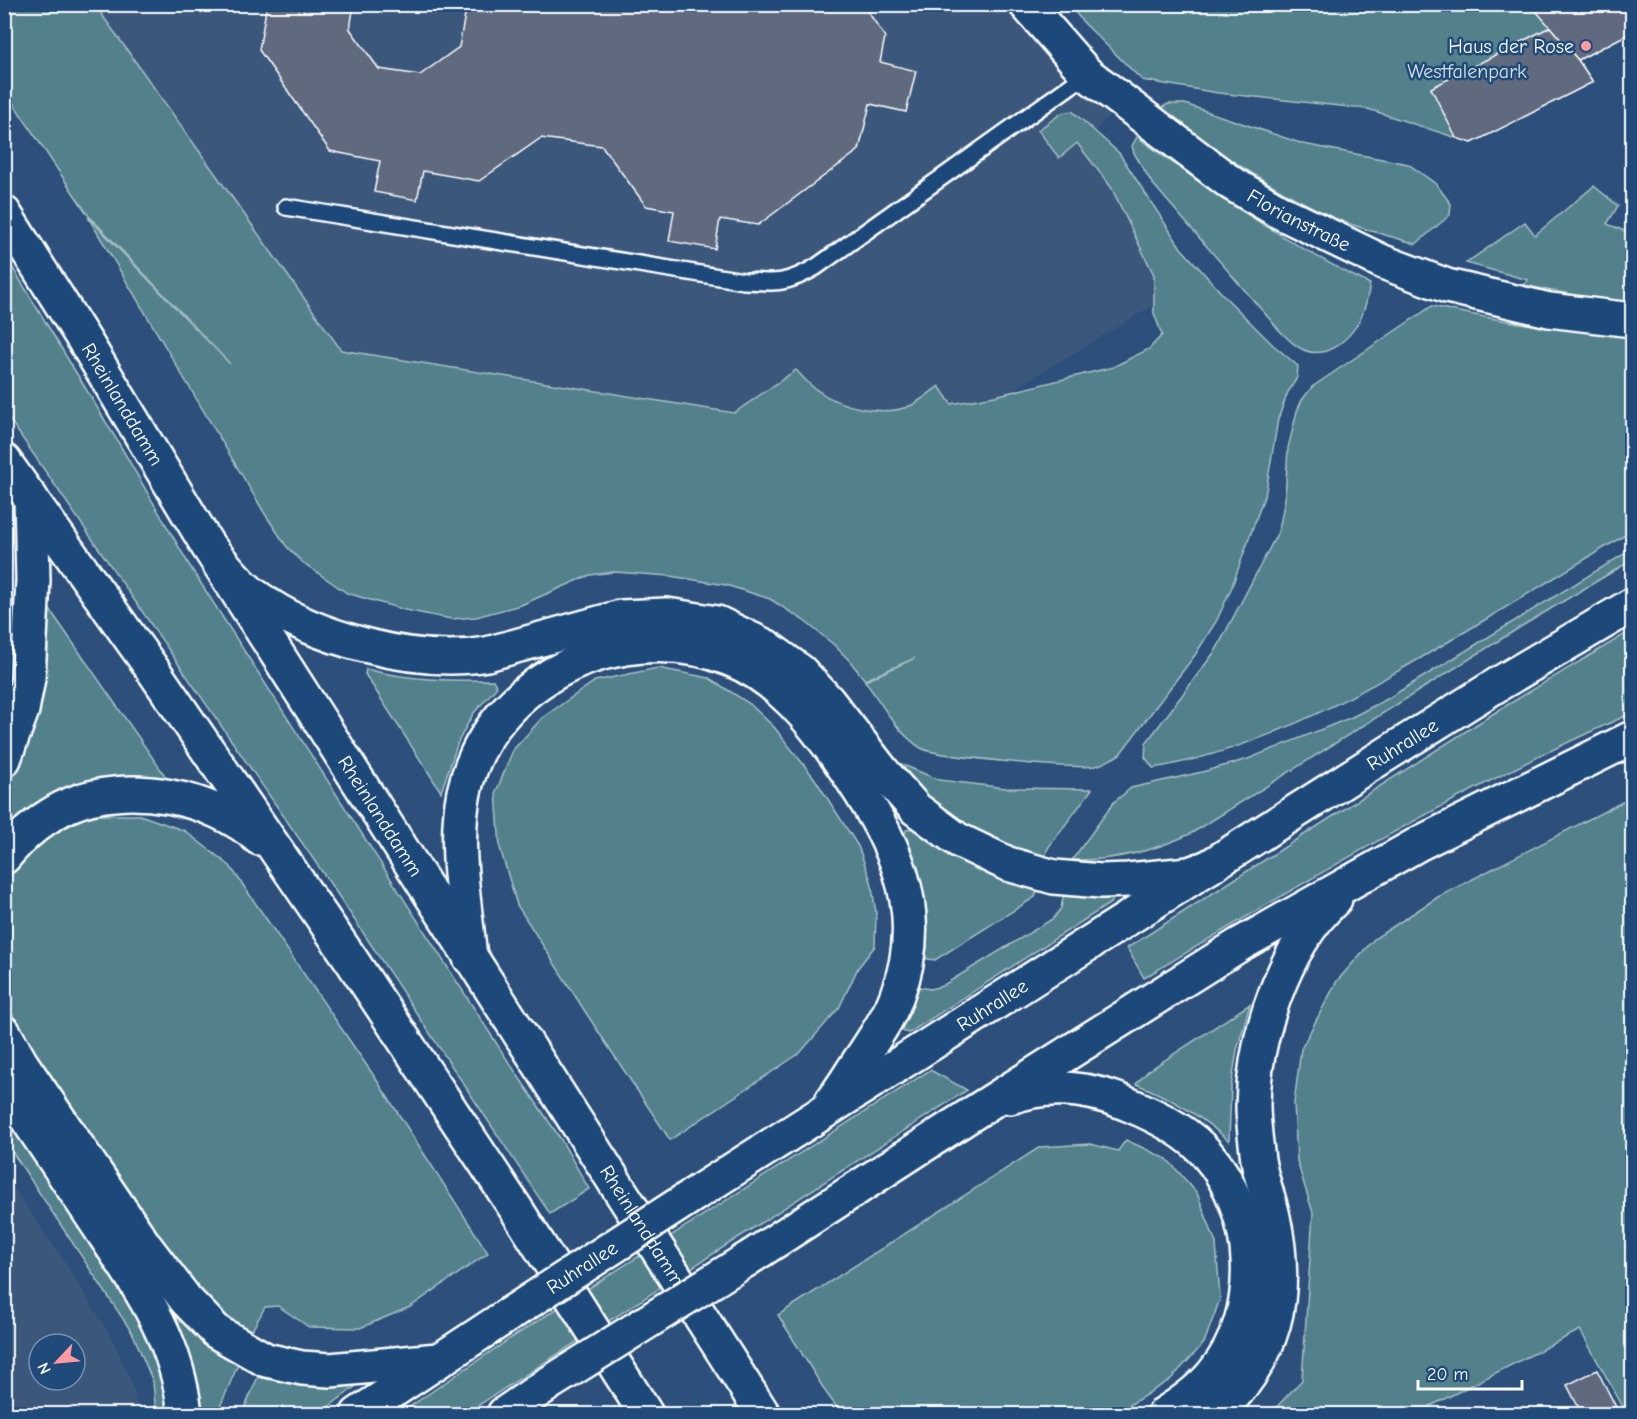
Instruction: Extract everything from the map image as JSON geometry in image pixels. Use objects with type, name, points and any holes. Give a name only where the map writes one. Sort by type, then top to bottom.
[{"type":"main road","name":"Florianstraße","points":[[1026,4],[1087,74],[1231,183],[1282,213],[1338,242],[1446,286],[1549,310],[1632,320]]},
{"type":"main road","name":"Rheinlanddamm","points":[[4,213],[86,343],[208,546],[763,1414]]},
{"type":"main road","points":[[4,461],[93,585],[293,874],[518,1212],[646,1414]]},
{"type":"main road","points":[[4,759],[22,710],[28,678],[33,580],[31,498]]},
{"type":"main road","points":[[208,546],[254,596],[279,612],[347,640],[415,656],[467,658],[621,617],[667,615],[717,623],[767,647],[800,671],[828,701],[883,772],[916,809],[958,840],[1008,864],[1054,877],[1128,880],[1189,874],[1209,867]]},
{"type":"main road","name":"Ruhrallee","points":[[358,1414],[507,1315],[1209,867],[1500,683],[1632,605]]},
{"type":"main road","points":[[470,958],[460,853],[460,813],[470,770],[495,722],[527,690],[546,677],[562,667],[607,651],[651,645],[697,649],[731,659],[766,678],[802,712],[832,749],[873,809],[895,853],[908,900],[907,958],[897,997],[870,1044],[838,1093],[820,1115]]},
{"type":"main road","points":[[525,1405],[981,1108],[1239,945],[1457,823],[1632,738]]},
{"type":"main road","points":[[4,857],[19,838],[43,820],[69,805],[123,793],[155,795],[214,808],[246,826],[293,874]]},
{"type":"main road","points":[[1215,1414],[1233,1398],[1251,1374],[1268,1343],[1279,1304],[1280,1263],[1273,1216],[1258,1162],[1253,1107],[1256,1065],[1265,1028],[1294,954],[1310,928],[1331,903],[1358,878]]},
{"type":"main road","points":[[4,1033],[21,1063],[145,1246],[186,1300],[217,1332],[266,1360],[302,1368],[341,1370],[438,1360]]},
{"type":"main road","points":[[4,1084],[150,1303],[169,1343],[178,1374],[185,1414]]},
{"type":"main road","points":[[981,1108],[1017,1095],[1046,1090],[1074,1089],[1116,1098],[1177,1128],[1207,1154],[1230,1189],[1246,1233],[1249,1273],[1245,1311],[1232,1345],[1214,1374],[1186,1400],[1164,1414]]},
{"type":"lane","points":[[286,207],[744,281],[777,283],[798,278],[816,267],[1087,74]]},
{"type":"shaded area","points":[[95,5],[1007,5],[1071,75],[1113,112],[1095,131],[1192,282],[949,428],[734,413],[341,350]]},
{"type":"shaded area","points":[[5,1176],[64,1261],[107,1330],[134,1391],[139,1414],[5,1414]]},
{"type":"green space","name":"Westfalenpark","points":[[1632,4],[1632,32],[1578,60],[1593,82],[1472,143],[1368,109],[1218,93],[1142,80],[1084,23],[1069,5]]},
{"type":"green space","points":[[4,5],[95,5],[341,350],[734,413],[796,370],[814,388],[838,401],[863,409],[889,411],[912,405],[939,386],[951,404],[995,396],[1113,367],[1149,349],[1162,335],[1154,313],[1154,275],[1111,187],[1077,143],[1059,158],[1038,130],[1062,113],[1072,111],[1119,153],[1181,248],[1226,298],[1272,344],[1298,366],[1297,378],[1288,392],[1278,419],[1266,491],[1231,589],[1217,620],[1195,655],[1120,754],[1095,766],[1083,766],[977,758],[921,748],[897,726],[865,681],[915,658],[865,680],[833,644],[803,620],[770,599],[726,585],[670,576],[614,572],[590,575],[521,605],[476,617],[451,619],[405,610],[347,593],[302,562],[287,547],[88,217],[230,364],[88,215],[5,91]]},
{"type":"green space","points":[[1168,104],[1185,104],[1303,144],[1408,164],[1436,184],[1451,204],[1450,215],[1416,244],[1338,220],[1284,192],[1199,138],[1159,109]]},
{"type":"green space","points":[[1137,137],[1250,216],[1308,252],[1370,284],[1362,316],[1349,335],[1334,347],[1318,352],[1309,352],[1289,340],[1152,183],[1134,153],[1132,146]]},
{"type":"green space","points":[[1594,186],[1618,206],[1607,224],[1632,234],[1632,303],[1523,285],[1528,280],[1466,263],[1525,222],[1535,235]]},
{"type":"green space","points":[[5,255],[191,568],[504,1055],[560,1138],[589,1189],[550,1214],[336,892],[5,413]]},
{"type":"green space","points":[[1432,306],[1532,325],[1632,335],[1632,531],[1431,652],[1317,714],[1237,747],[1153,768],[1145,757],[1146,743],[1216,650],[1279,530],[1285,499],[1288,448],[1302,400],[1312,387]]},
{"type":"green space","points":[[1632,549],[1632,560],[1522,626],[1192,833],[1134,854],[1104,859],[1072,860],[1114,802],[1131,788],[1248,759],[1352,717],[1387,699]]},
{"type":"green space","points":[[5,571],[13,606],[15,660],[5,716]]},
{"type":"green space","points":[[46,604],[175,790],[41,802],[5,831],[5,800],[26,745],[40,698],[47,646]]},
{"type":"green space","points":[[1632,630],[1632,713],[1445,804],[1323,872],[1144,978],[1127,948],[1499,710]]},
{"type":"green space","points":[[658,668],[709,678],[750,704],[774,727],[815,779],[858,846],[871,881],[876,913],[875,946],[858,968],[839,1008],[800,1053],[670,1140],[517,905],[500,848],[496,792],[513,750],[542,718],[595,681]]},
{"type":"green space","points":[[366,669],[397,676],[429,679],[493,680],[497,687],[473,714],[458,742],[441,792],[365,674]]},
{"type":"green space","points":[[901,764],[939,780],[1006,788],[1092,789],[1048,848],[1045,857],[992,841],[953,821],[898,767]]},
{"type":"green space","points":[[1632,797],[1632,1414],[1627,1414],[1580,1330],[1415,1414],[1270,1414],[1302,1380],[1313,1213],[1297,1161],[1294,1103],[1301,1049],[1337,981],[1374,939],[1438,897]]},
{"type":"green space","points":[[91,815],[140,815],[185,831],[230,866],[376,1079],[488,1253],[410,1307],[360,1328],[309,1327],[278,1306],[265,1307],[250,1334],[218,1314],[183,1276],[26,1042],[5,999],[5,890],[11,875],[46,837]]},
{"type":"green space","points":[[913,828],[943,849],[988,871],[1039,885],[1035,897],[935,960],[922,958],[924,905],[916,866],[904,836],[906,830]]},
{"type":"green space","points":[[1065,889],[1113,895],[1112,902],[909,1033],[902,1030],[899,1023],[914,986],[930,989],[942,986],[1054,918],[1061,908]]},
{"type":"green space","points":[[1250,1004],[1237,1050],[1231,1087],[1229,1141],[1185,1108],[1136,1084],[1148,1071]]},
{"type":"green space","points":[[930,1070],[967,1090],[465,1414],[399,1414],[511,1338]]},
{"type":"green space","points":[[4,1110],[130,1303],[156,1352],[172,1414],[156,1414],[153,1382],[133,1334],[5,1141]]},
{"type":"green space","points":[[1126,1140],[1167,1159],[1197,1193],[1216,1243],[1220,1299],[1204,1343],[1170,1380],[1115,1414],[842,1414],[778,1315],[1040,1147],[1090,1144],[1118,1151]]},
{"type":"green space","points":[[174,1315],[239,1362],[217,1414],[199,1414],[198,1385]]},
{"type":"green space","points":[[260,1372],[310,1385],[360,1383],[319,1414],[242,1414]]},
{"type":"building","points":[[267,4],[354,4],[350,29],[379,69],[420,75],[459,47],[466,9],[463,4],[863,4],[885,37],[880,62],[916,71],[906,112],[870,104],[859,150],[758,225],[720,219],[715,249],[669,241],[674,211],[646,206],[602,146],[541,138],[479,181],[423,171],[417,200],[374,192],[380,161],[330,151],[259,50]]},
{"type":"building","name":"Haus der Rose","points":[[1632,4],[1632,32],[1578,60],[1531,5]]},
{"type":"building","points":[[1550,27],[1593,82],[1472,143],[1456,138],[1431,88]]},
{"type":"building","points":[[1597,1370],[1616,1407],[1601,1414],[1582,1414],[1567,1385]]},
{"type":"place","name":"Haus der Rose","points":[[1586,46]]}]
